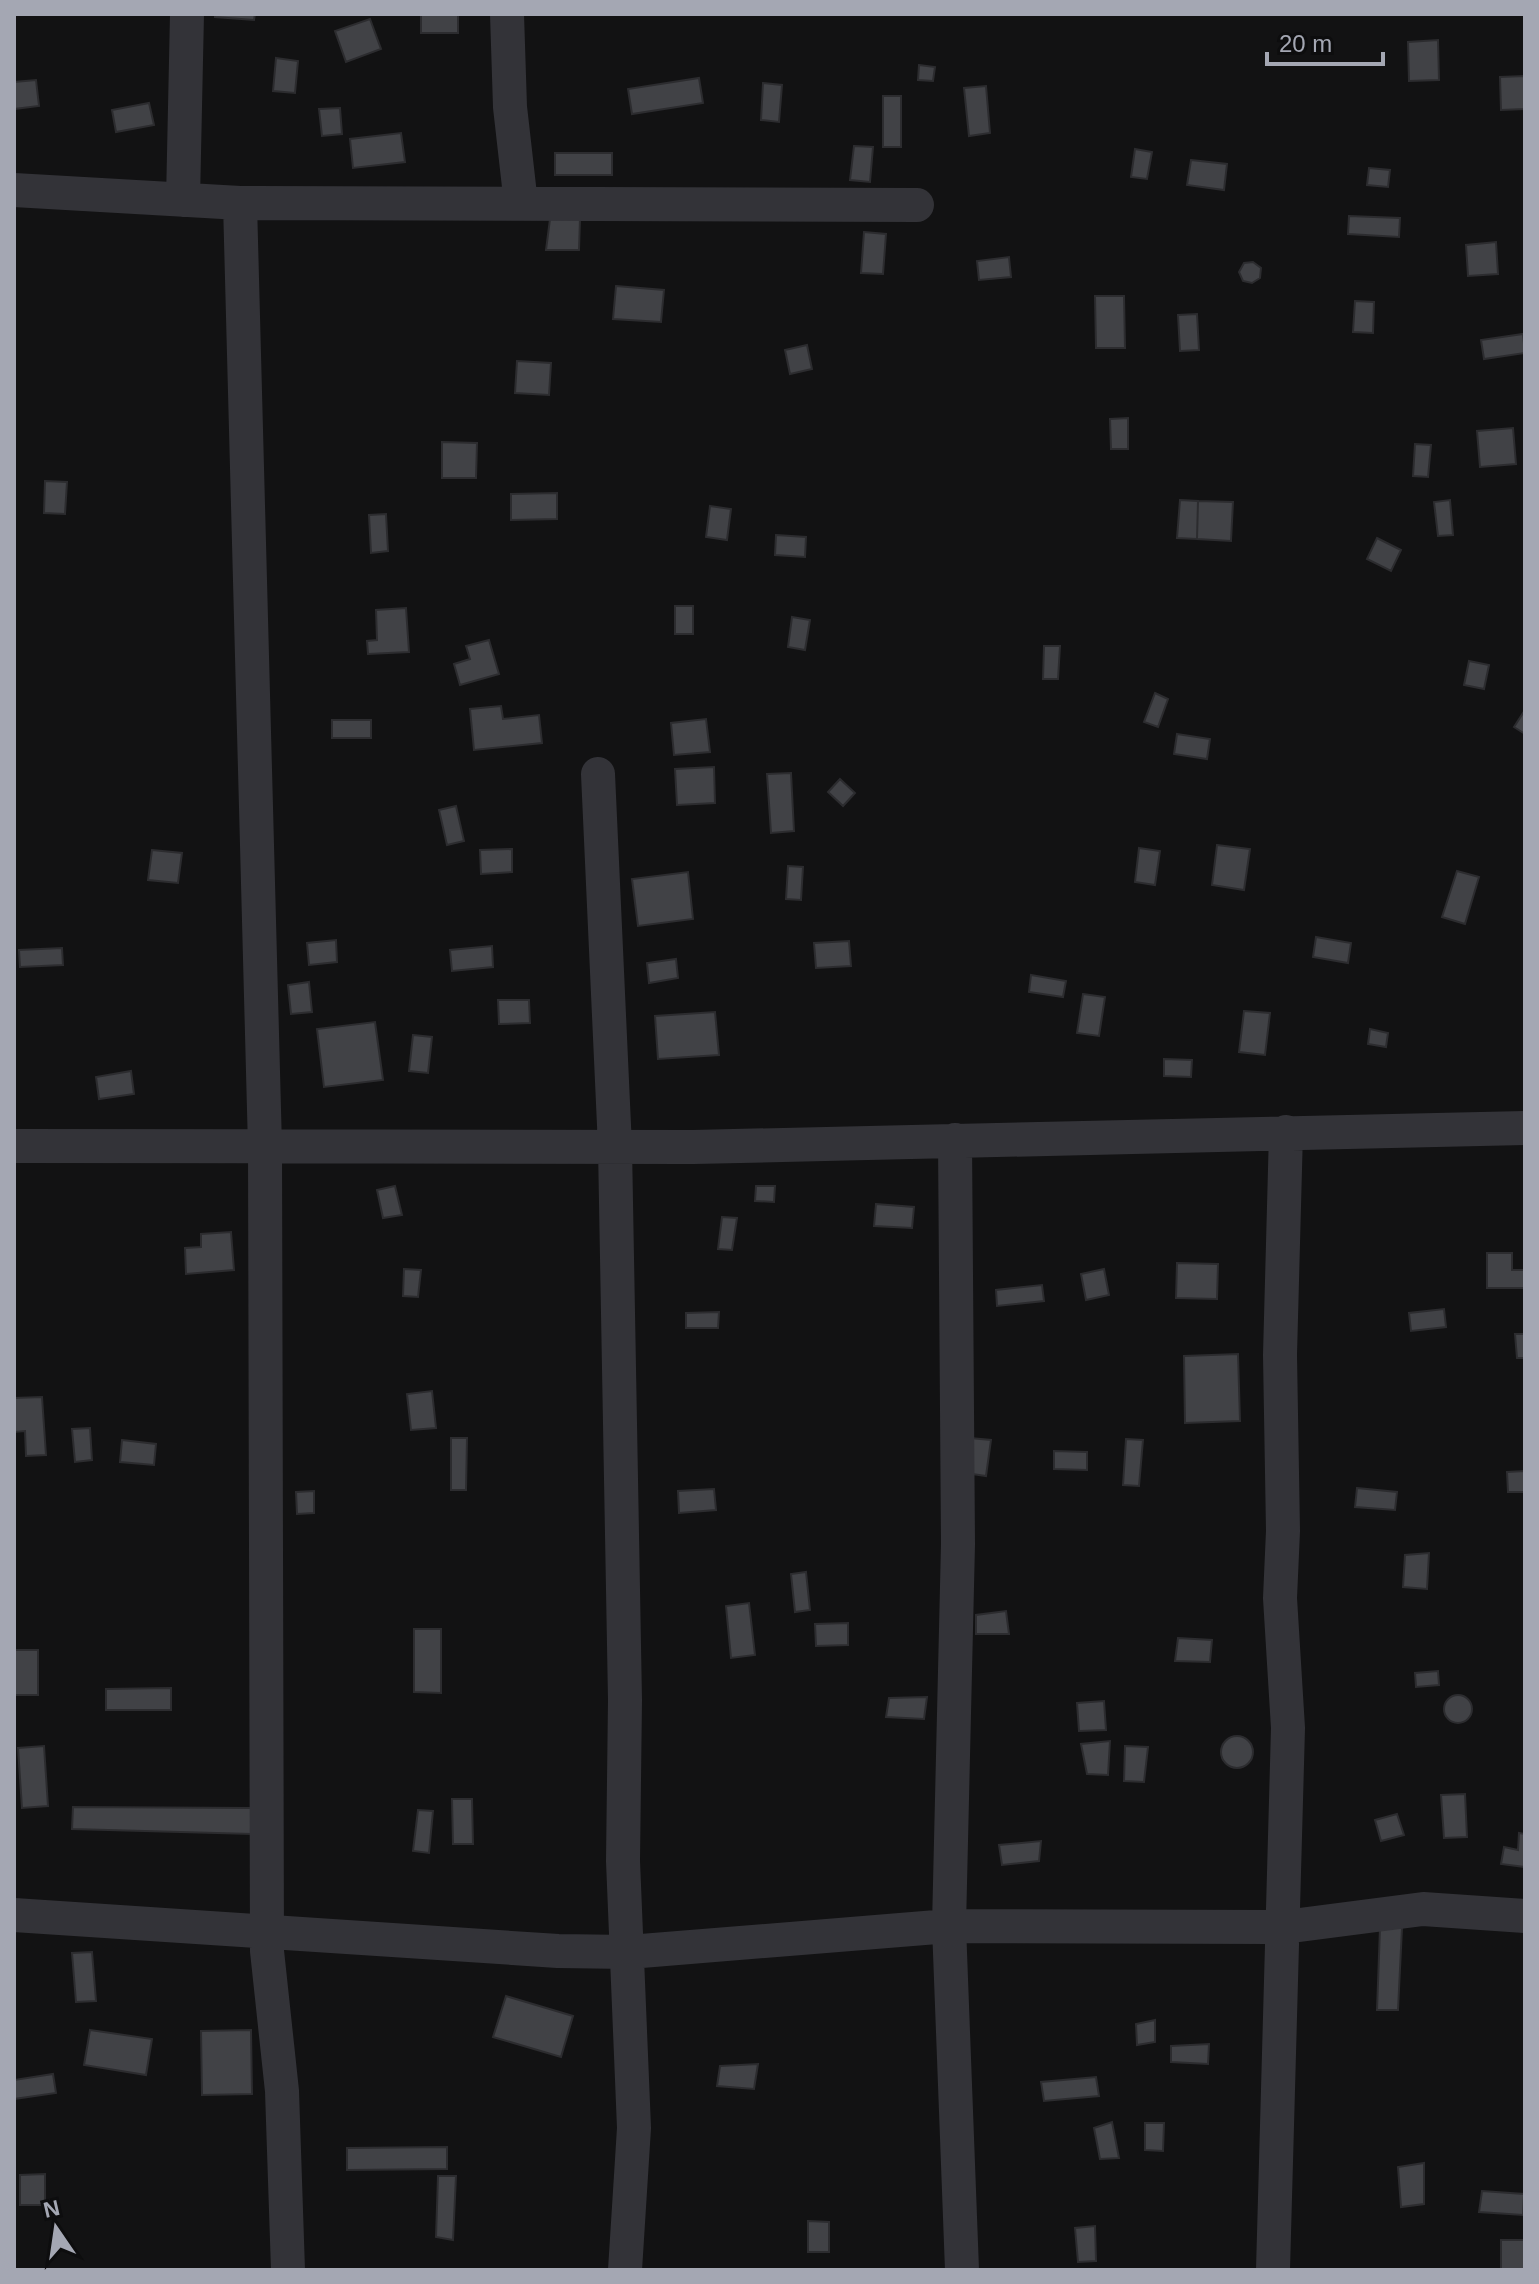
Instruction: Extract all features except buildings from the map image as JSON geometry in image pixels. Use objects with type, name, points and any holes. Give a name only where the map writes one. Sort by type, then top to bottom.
[{"type":"street","points":[[183,200],[187,14]]},
{"type":"street","points":[[507,14],[510,107],[521,204]]},
{"type":"street","points":[[14,190],[240,203],[917,205]]},
{"type":"street","points":[[240,203],[265,1147],[267,1930],[282,2091],[288,2270]]},
{"type":"street","points":[[598,774],[615,1147],[625,1700],[623,1861],[634,2128],[625,2270]]},
{"type":"street","points":[[14,1146],[615,1147],[1525,1128]]},
{"type":"street","points":[[1273,2270],[1288,1728],[1280,1598],[1283,1531],[1280,1355],[1286,1132]]},
{"type":"street","points":[[955,1140],[958,1544],[949,1926],[962,2270]]},
{"type":"street","points":[[14,1915],[558,1951],[629,1952],[949,1926],[1284,1927],[1423,1909],[1525,1916]]}]
